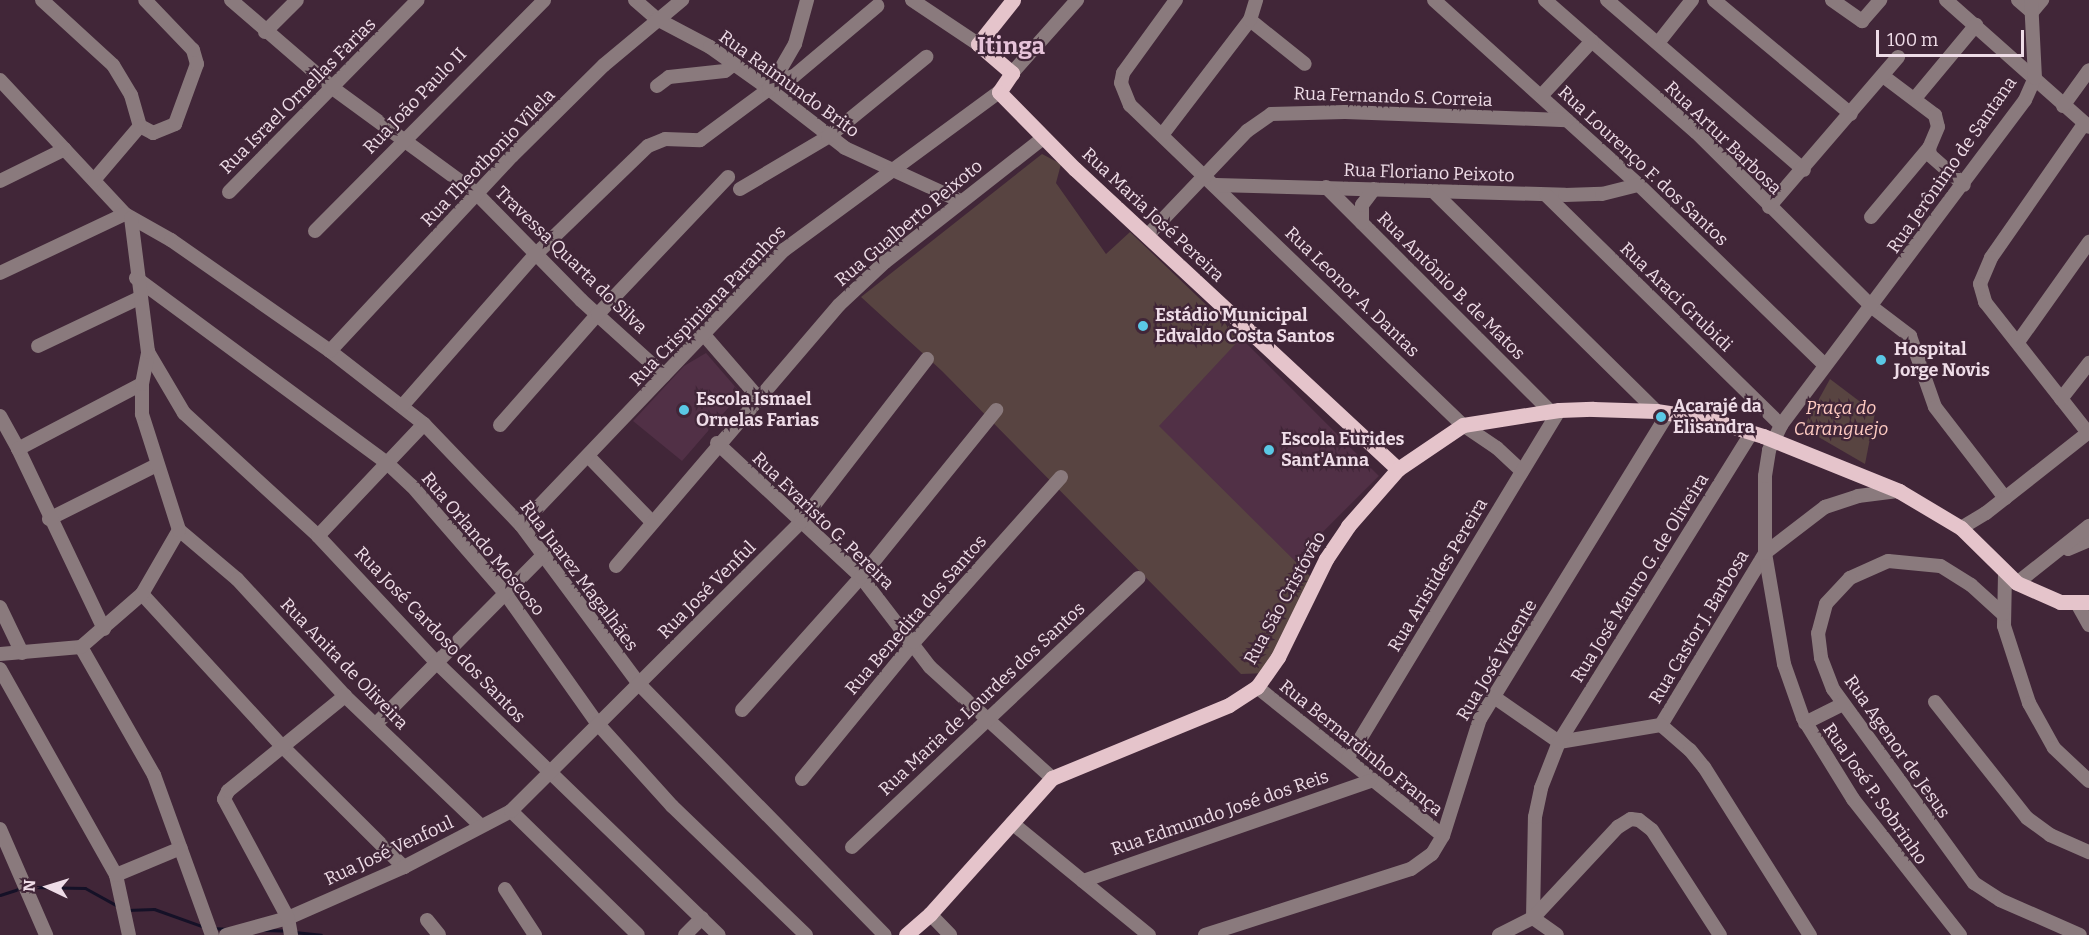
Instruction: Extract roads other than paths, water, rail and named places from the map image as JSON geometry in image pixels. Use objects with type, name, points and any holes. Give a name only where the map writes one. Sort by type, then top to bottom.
[{"type":"main road","points":[[999,92],[1012,73],[978,44],[1014,0]]},
{"type":"main road","name":"Rua Maria José Pereira","points":[[999,92],[1043,138],[1398,470]]},
{"type":"main road","name":"Rua São Cristóvão","points":[[906,935],[930,914],[1052,778],[1229,705],[1257,687],[1283,648],[1337,541],[1398,470],[1463,425],[1554,411],[1662,412],[1773,439],[1899,491],[1961,528],[2011,578],[2046,597],[2083,603]]},
{"type":"street","points":[[42,0],[113,65],[131,95],[140,126],[153,132],[175,124],[197,64],[193,50],[145,0]]},
{"type":"street","name":"Travessa Quarta do Silva","points":[[231,0],[334,89],[476,193],[535,255],[664,375]]},
{"type":"street","points":[[266,32],[297,0]]},
{"type":"street","name":"Rua Israel Ornellas Farias","points":[[229,192],[334,89],[418,0]]},
{"type":"street","name":"Rua João Paulo II","points":[[315,231],[402,140],[544,0]]},
{"type":"street","name":"Rua Raimundo Brito","points":[[635,0],[657,19],[772,86],[828,137],[889,171],[961,201]]},
{"type":"street","name":"Rua Theothonio Vilela","points":[[330,351],[476,193],[604,66],[682,0]]},
{"type":"street","points":[[772,86],[795,44],[807,0]]},
{"type":"street","points":[[912,0],[978,44]]},
{"type":"street","points":[[1012,73],[1077,0]]},
{"type":"street","name":"Rua Leonor A. Dantas","points":[[1176,0],[1131,60],[1121,83],[1130,105],[1205,174],[1463,425],[1497,448],[1522,471]]},
{"type":"street","points":[[1162,135],[1250,20],[1256,0]]},
{"type":"street","name":"Rua Lourenço F. dos Santos","points":[[1434,0],[1640,184],[1824,363]]},
{"type":"street","name":"Rua Artur Barbosa","points":[[1545,0],[1696,132],[1872,307],[1910,336],[1935,407],[2005,498]]},
{"type":"street","points":[[1607,0],[1804,170]]},
{"type":"street","points":[[1658,43],[1692,0]]},
{"type":"street","points":[[1714,0],[1851,114]]},
{"type":"street","points":[[1832,0],[1858,21],[1865,20],[1880,0]]},
{"type":"street","points":[[1946,0],[2086,125],[1983,273],[1980,284],[1985,303],[2088,433],[2005,498],[1961,528]]},
{"type":"street","points":[[2018,0],[2032,6],[2042,0]]},
{"type":"street","points":[[403,405],[535,255],[648,146],[665,139],[700,140],[772,86],[794,76],[877,6]]},
{"type":"street","name":"Rua Jerônimo de Santana","points":[[1824,363],[1872,307],[2025,100],[2035,78],[2032,6]]},
{"type":"street","points":[[1250,20],[1305,64]]},
{"type":"street","points":[[1916,97],[1976,25]]},
{"type":"street","points":[[1541,96],[1592,41]]},
{"type":"street","points":[[740,189],[828,137],[926,57]]},
{"type":"street","points":[[1769,207],[1804,170],[1898,57]]},
{"type":"street","points":[[657,86],[669,77],[725,71],[734,64]]},
{"type":"street","points":[[2063,106],[2089,70]]},
{"type":"street","points":[[1871,218],[1929,148],[1939,121],[1916,97],[1883,76]]},
{"type":"street","name":"Rua Juarez Magalhães","points":[[2,85],[128,216],[171,240],[330,351],[403,405],[424,424],[521,525],[639,684],[885,935]]},
{"type":"street","name":"Rua Crispiniana Paranhos","points":[[521,525],[664,375],[705,336],[784,250],[999,92]]},
{"type":"street","name":"Rua Fernando S. Correia","points":[[1147,236],[1205,174],[1263,118],[1280,112],[1567,120]]},
{"type":"street","points":[[94,180],[140,126]]},
{"type":"street","name":"Rua Gualberto Peixoto","points":[[757,396],[860,284],[961,201],[1043,138]]},
{"type":"street","points":[[1929,148],[1936,162],[1964,185]]},
{"type":"street","points":[[0,181],[65,149]]},
{"type":"street","points":[[500,425],[597,314],[728,177]]},
{"type":"street","name":"Rua Floriano Peixoto","points":[[1216,185],[1546,195],[1602,194],[1640,184]]},
{"type":"street","name":"Rua Antônio B. de Matos","points":[[1326,188],[1554,411]]},
{"type":"street","points":[[1362,223],[1362,205],[1374,189]]},
{"type":"street","points":[[1434,192],[1662,412]]},
{"type":"street","name":"Rua Araci Grubidi","points":[[1546,195],[1781,425]]},
{"type":"street","points":[[0,273],[128,216],[148,352],[142,384],[144,423],[179,530],[142,594],[81,647],[0,654]]},
{"type":"street","points":[[2018,342],[2089,242]]},
{"type":"street","name":"Rua Orlando Moscoso","points":[[136,278],[387,462],[505,593],[597,723],[672,806],[806,935]]},
{"type":"street","points":[[38,346],[139,298]]},
{"type":"street","points":[[616,566],[757,396],[705,336]]},
{"type":"street","name":"Rua José Cardoso dos Santos","points":[[148,352],[184,413],[318,536],[436,662],[719,935]]},
{"type":"street","name":"Rua José Venful","points":[[597,723],[801,522],[927,359]]},
{"type":"street","name":"Rua Castor J. Barbosa","points":[[1661,725],[1765,553],[1765,476],[1773,439],[1824,363]]},
{"type":"street","points":[[2061,399],[2089,363]]},
{"type":"street","points":[[18,449],[142,384]]},
{"type":"street","points":[[742,710],[861,577],[996,410]]},
{"type":"street","name":"Rua Aristides Pereira","points":[[1348,759],[1522,471],[1554,411]]},
{"type":"street","name":"Rua José Vicente","points":[[1205,935],[1411,869],[1432,854],[1443,836],[1474,730],[1662,412]]},
{"type":"street","points":[[0,416],[104,629]]},
{"type":"street","points":[[318,536],[424,424]]},
{"type":"street","name":"Rua José Mauro G. de Oliveira","points":[[1533,918],[1535,817],[1541,788],[1559,742],[1751,433]]},
{"type":"street","name":"Rua Evaristo G. Pereira","points":[[717,443],[861,577],[914,642],[930,667],[1052,778]]},
{"type":"street","points":[[588,457],[652,522]]},
{"type":"street","points":[[50,519],[156,465]]},
{"type":"street","name":"Rua Benedita dos Santos","points":[[802,779],[914,642],[1061,477]]},
{"type":"street","points":[[1765,553],[1801,522],[1825,507],[1858,496],[1899,491]]},
{"type":"street","points":[[2052,555],[2089,526]]},
{"type":"street","name":"Rua Anita de Oliveira","points":[[179,530],[237,579],[345,696],[481,826]]},
{"type":"street","points":[[2089,540],[2052,555],[2011,578],[2002,614],[2014,662],[2039,722],[2054,748],[2089,781]]},
{"type":"street","name":"Rua José P. Sobrinho","points":[[1765,553],[1784,664],[1805,723],[1852,799],[1960,935]]},
{"type":"street","points":[[376,724],[544,554]]},
{"type":"street","name":"Rua Agenor de Jesus","points":[[2002,614],[1971,585],[1926,562],[1888,561],[1861,571],[1836,590],[1826,604],[1818,633],[1826,675],[1843,704],[1974,882],[2007,904],[2080,935]]},
{"type":"street","name":"Rua Maria de Lourdes dos Santos","points":[[852,847],[1138,578]]},
{"type":"street","points":[[142,594],[282,746],[404,867]]},
{"type":"street","points":[[2083,603],[2089,625]]},
{"type":"street","points":[[0,608],[22,653]]},
{"type":"street","points":[[81,647],[154,775],[212,935]]},
{"type":"street","points":[[0,669],[77,800],[116,875],[129,935]]},
{"type":"street","name":"Rua Bernardinho França","points":[[1257,687],[1348,759],[1370,781],[1443,836]]},
{"type":"street","points":[[291,935],[288,918],[224,799],[228,791],[345,696]]},
{"type":"street","points":[[1494,697],[1559,742],[1604,738],[1661,725],[1690,750],[1704,767],[1810,935]]},
{"type":"street","points":[[1935,702],[2027,818],[2050,835],[2089,852]]},
{"type":"street","points":[[1805,723],[1843,704]]},
{"type":"street","name":"Rua José Venfoul","points":[[225,935],[288,918],[404,867],[511,811],[552,772],[597,723]]},
{"type":"street","name":"Rua Edmundo José dos Reis","points":[[1083,881],[1370,781]]},
{"type":"street","points":[[511,811],[638,935]]},
{"type":"street","points":[[1499,935],[1533,918],[1618,827],[1631,819],[1639,820],[1652,830],[1720,935]]},
{"type":"street","points":[[1012,823],[1149,935]]},
{"type":"street","points":[[0,829],[42,934]]},
{"type":"street","points":[[116,875],[181,848]]},
{"type":"street","points":[[505,889],[535,935]]},
{"type":"street","points":[[930,914],[950,935]]},
{"type":"street","points":[[685,935],[702,918]]},
{"type":"street","points":[[1533,918],[1557,935]]},
{"type":"street","points":[[427,920],[439,935]]},
{"type":"waterway","points":[[30,887],[85,888],[118,906]]},
{"type":"waterway","points":[[0,895],[21,888]]},
{"type":"waterway","points":[[127,910],[154,909],[204,927]]},
{"type":"waterway","points":[[213,928],[228,929]]},
{"type":"waterway","points":[[264,930],[288,931]]},
{"type":"waterway","points":[[294,932],[321,935]]},
{"type":"place","name":"Estádio Municipal Edvaldo Costa Santos","points":[[1143,326]]},
{"type":"place","name":"Hospital Jorge Novis","points":[[1881,360]]},
{"type":"place","name":"Escola Ismael Ornelas Farias","points":[[684,410]]},
{"type":"place","name":"Acarajé da Elisandra","points":[[1661,417]]},
{"type":"place","name":"Escola Eurides Sant'Anna","points":[[1269,450]]},
{"type":"district","name":"Itinga","points":[[1011,47]]},
{"type":"park label","name":"Praça do Caranguejo","points":[[1841,419]]}]
